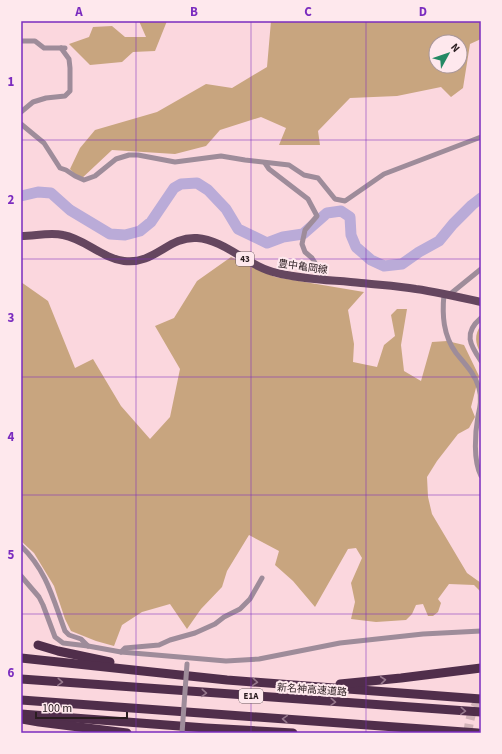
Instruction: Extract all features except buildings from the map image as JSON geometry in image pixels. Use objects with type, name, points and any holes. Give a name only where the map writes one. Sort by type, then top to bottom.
[{"type":"highway","points":[[38,645],[58,651],[161,672]]},
{"type":"highway","points":[[21,658],[227,680],[481,699]]},
{"type":"highway","points":[[302,686],[358,683],[481,668]]},
{"type":"highway","name":"新名神高速道路","points":[[21,680],[481,712]]},
{"type":"highway","name":"E1A","points":[[21,700],[478,733]]},
{"type":"highway","points":[[21,714],[293,733]]},
{"type":"highway","points":[[21,718],[39,722],[127,733]]},
{"type":"main road","name":"豊中亀岡線","points":[[21,236],[63,234],[75,238],[112,258],[125,261],[136,261],[148,258],[178,240],[199,238],[220,245],[261,268],[275,273],[307,279],[325,279],[416,289],[481,302]]},
{"type":"street","points":[[21,41],[35,41],[44,48],[63,48],[69,59],[70,68],[70,91],[65,96],[46,98],[33,102],[21,112]]},
{"type":"street","points":[[21,124],[44,143],[60,168],[84,180],[95,176],[116,159],[129,155],[138,155],[175,162],[221,156],[289,165],[304,174],[318,178],[335,199],[345,201],[384,174],[481,137]]},
{"type":"street","points":[[265,163],[269,169],[308,199],[317,216],[305,230],[302,244],[305,252],[312,258],[325,279]]},
{"type":"street","points":[[481,269],[447,295],[443,308],[446,336],[454,351],[471,371],[479,389],[481,406],[478,416],[476,449],[481,476]]},
{"type":"street","points":[[481,318],[474,325],[469,340],[481,361]]},
{"type":"street","points":[[21,546],[45,578],[65,631],[69,635],[81,639],[88,646]]},
{"type":"street","points":[[21,576],[39,597],[55,637],[58,640],[62,643],[121,652],[226,661],[259,659],[340,643],[424,634],[481,631]]},
{"type":"street","points":[[121,652],[125,648],[159,645],[170,640],[195,633],[215,624],[224,617],[240,609],[250,599],[262,578]]},
{"type":"street","points":[[182,733],[187,658]]},
{"type":"shaded area","points":[[139,21],[167,21],[155,51],[133,52],[122,62],[90,65],[69,44],[89,37],[93,27],[112,26],[125,37],[146,37]]},
{"type":"shaded area","points":[[271,21],[481,21],[481,39],[470,44],[468,57],[468,34],[428,34],[428,74],[465,74],[463,88],[451,97],[441,87],[397,96],[350,98],[318,131],[320,145],[279,145],[286,128],[261,117],[220,130],[206,146],[175,154],[112,150],[80,180],[70,169],[80,148],[95,130],[157,112],[206,84],[232,88],[267,67]]},
{"type":"shaded area","points":[[231,257],[275,277],[364,292],[348,310],[354,344],[353,362],[377,367],[384,345],[395,336],[391,315],[397,309],[407,309],[401,345],[404,371],[421,381],[432,342],[447,341],[464,345],[479,376],[471,407],[475,417],[469,428],[458,434],[437,461],[427,477],[428,497],[432,514],[467,573],[481,583],[481,592],[474,585],[449,584],[438,599],[441,603],[438,612],[433,616],[428,616],[423,604],[416,605],[412,614],[406,620],[376,622],[351,619],[355,602],[351,583],[362,558],[356,548],[348,549],[315,607],[293,581],[275,565],[279,551],[249,535],[227,571],[222,587],[201,609],[187,629],[170,604],[142,612],[122,625],[114,646],[96,641],[71,631],[65,619],[54,586],[34,553],[21,541],[21,282],[48,301],[75,368],[93,359],[121,406],[150,439],[170,417],[180,369],[155,326],[174,318],[197,281]]},
{"type":"shaded area","points":[[481,325],[481,354],[477,346],[476,336]]},
{"type":"waterway","points":[[21,196],[38,192],[51,193],[70,210],[110,234],[125,235],[140,231],[151,222],[174,188],[181,184],[197,183],[208,190],[226,209],[238,229],[267,243],[283,237],[303,234],[327,213],[341,211],[350,217],[351,235],[356,247],[371,260],[384,266],[402,264],[419,252],[439,241],[453,224],[481,198]]},
{"type":"tunnel","points":[[468,733],[472,714],[475,706],[481,698]]}]
